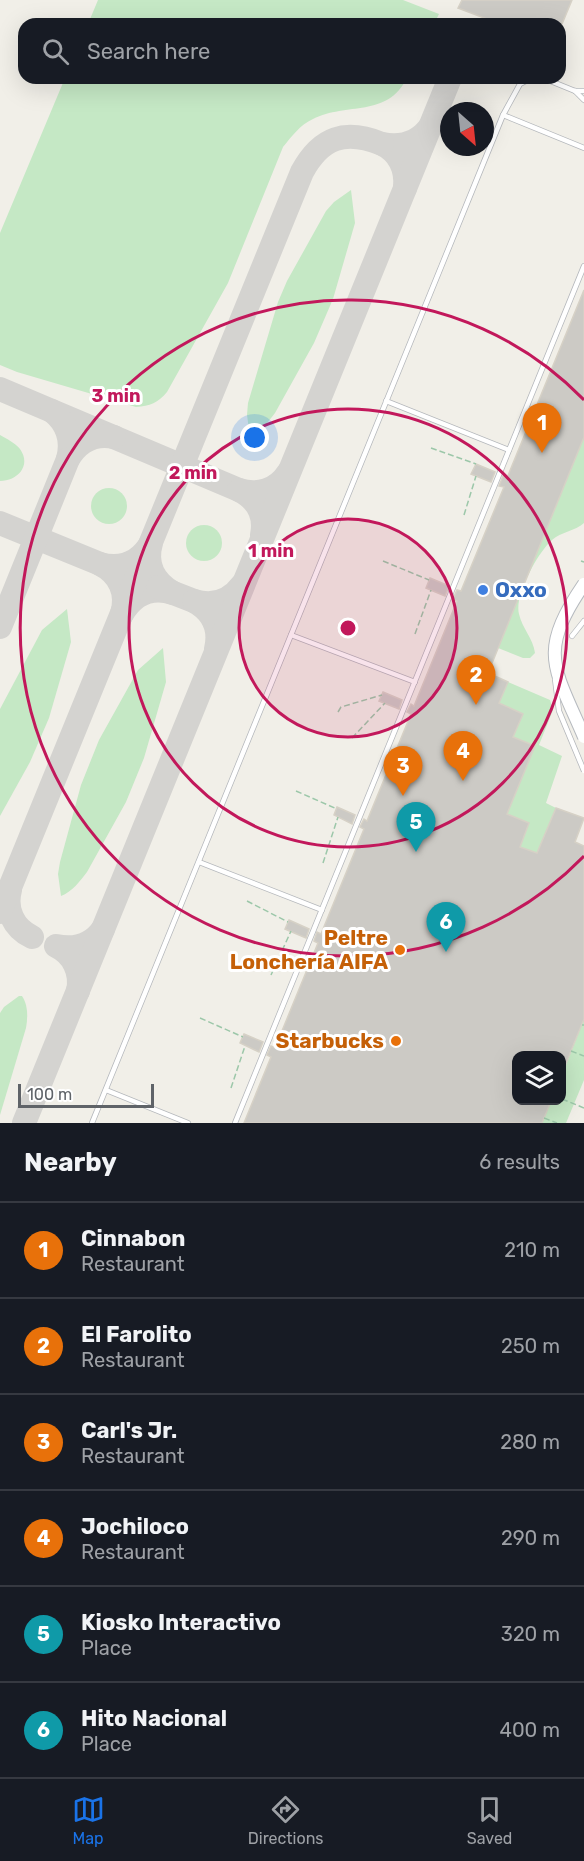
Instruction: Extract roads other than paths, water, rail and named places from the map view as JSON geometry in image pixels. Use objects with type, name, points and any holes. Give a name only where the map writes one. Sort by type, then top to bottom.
[{"type":"main road","points":[[584,584],[561,624],[556,639],[554,664],[584,737]]},
{"type":"lane","points":[[93,1123],[503,115],[520,84]]},
{"type":"lane","points":[[558,84],[575,91],[584,91]]},
{"type":"lane","points":[[575,91],[584,100]]},
{"type":"lane","points":[[503,115],[584,148]]},
{"type":"lane","points":[[235,1123],[584,266]]},
{"type":"lane","points":[[386,401],[509,450]]},
{"type":"lane","points":[[572,636],[584,621]]},
{"type":"lane","points":[[291,635],[415,682]]},
{"type":"lane","points":[[554,664],[559,711],[584,771]]},
{"type":"lane","points":[[199,862],[322,910]]},
{"type":"lane","points":[[106,1090],[188,1123]]},
{"type":"place","name":"Cinnabon","points":[[542,453]]},
{"type":"place","name":"Oxxo","points":[[483,590]]},
{"type":"place","name":"El Farolito","points":[[476,705]]},
{"type":"place","name":"Jochiloco","points":[[463,781]]},
{"type":"place","name":"Carl's Jr.","points":[[403,796]]},
{"type":"place","name":"Kiosko Interactivo","points":[[416,852]]},
{"type":"place","name":"Peltre Lonchería AIFA","points":[[400,950]]},
{"type":"place","name":"Hito Nacional","points":[[446,952]]},
{"type":"place","name":"Starbucks","points":[[396,1041]]}]
